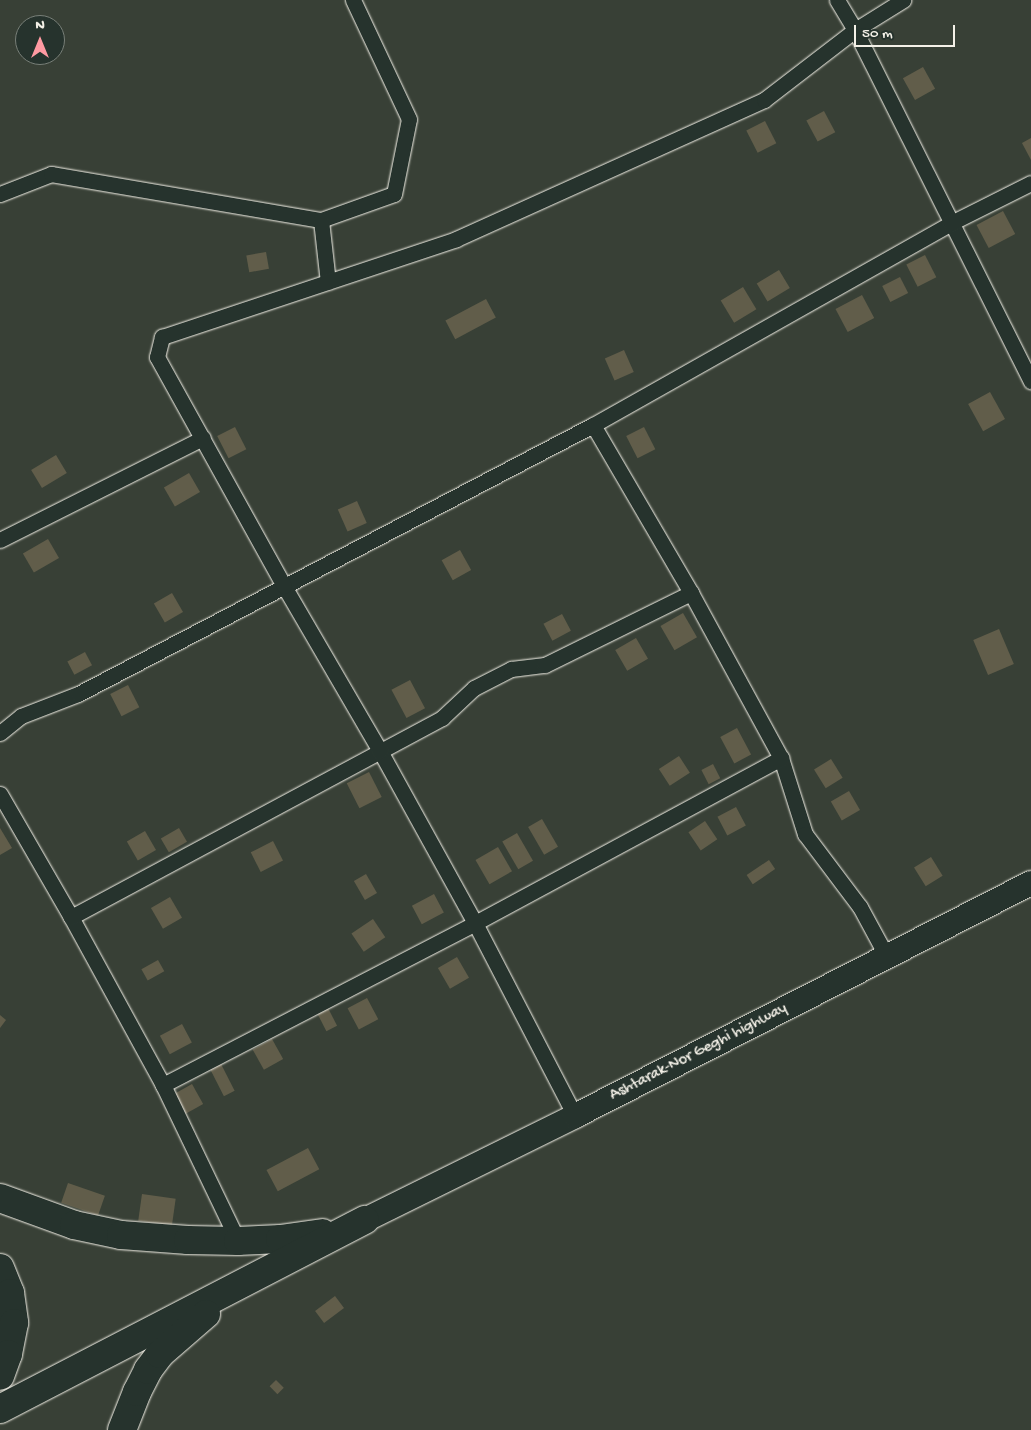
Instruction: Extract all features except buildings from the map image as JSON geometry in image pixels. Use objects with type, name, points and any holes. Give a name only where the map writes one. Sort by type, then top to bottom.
[{"type":"highway","points":[[0,1198],[74,1225],[121,1235],[188,1240],[238,1241],[314,1235],[365,1220]]},
{"type":"highway","points":[[0,1409],[365,1220]]},
{"type":"highway","points":[[122,1430],[148,1370],[160,1354],[194,1323],[273,1266]]},
{"type":"highway","points":[[0,1268],[10,1293],[14,1323],[8,1354],[0,1376]]},
{"type":"main road","name":"Ashtarak-Nor Geghi highway","points":[[365,1220],[575,1116],[1031,884]]},
{"type":"street","points":[[0,194],[51,174],[321,220],[394,194],[410,119],[353,0]]},
{"type":"street","points":[[837,0],[855,30],[1031,381]]},
{"type":"street","points":[[575,1116],[475,923],[380,751],[284,586],[203,438],[156,357],[162,337],[456,238],[764,100],[855,30],[903,0]]},
{"type":"street","points":[[0,733],[22,716],[78,694],[593,425],[951,223],[1031,184]]},
{"type":"street","points":[[321,220],[328,282]]},
{"type":"street","points":[[593,425],[691,593],[781,758],[805,834],[860,907],[887,957]]},
{"type":"street","points":[[0,540],[203,438]]},
{"type":"street","points":[[71,917],[442,718],[474,688],[511,669],[545,665],[691,593]]},
{"type":"street","points":[[163,1085],[475,923],[781,758]]},
{"type":"street","points":[[0,794],[71,917],[163,1085],[238,1241]]}]
